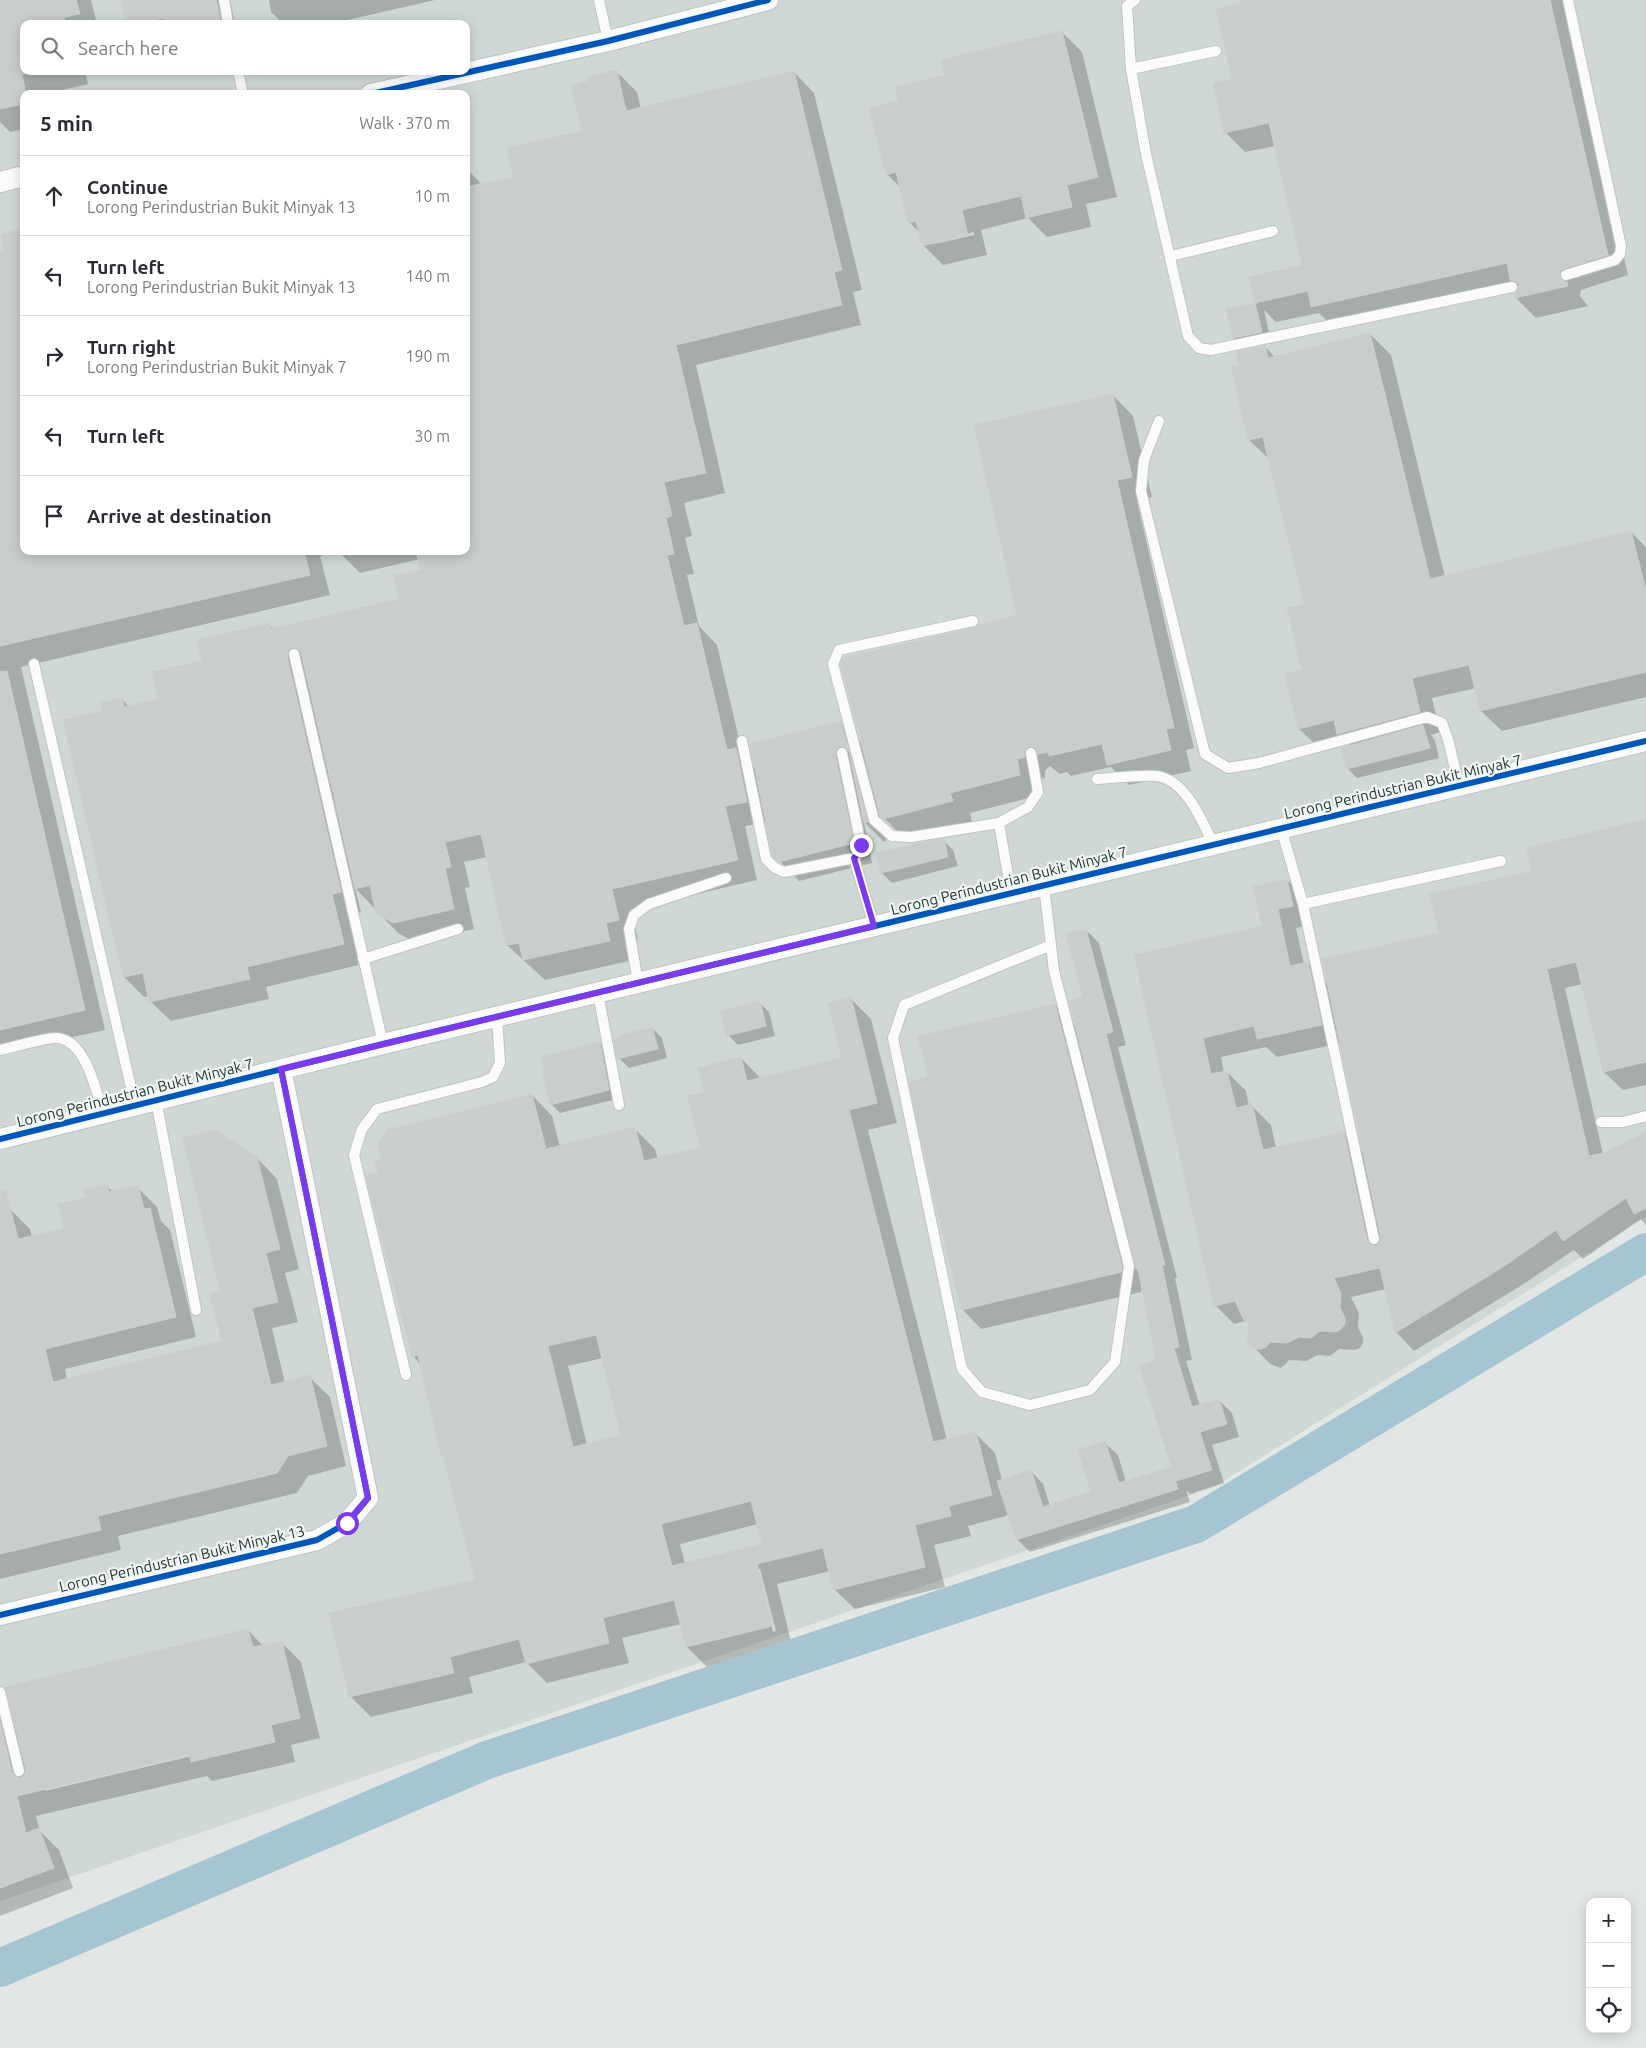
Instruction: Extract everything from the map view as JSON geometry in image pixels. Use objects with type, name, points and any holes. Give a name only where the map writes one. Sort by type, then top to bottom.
[{"type":"street","points":[[470,72],[608,42],[768,0]]},
{"type":"street","points":[[389,90],[458,75]]},
{"type":"street","points":[[0,182],[20,177]]},
{"type":"street","name":"Lorong Perindustrian Bukit Minyak 7","points":[[0,1139],[383,1044],[1646,741]]},
{"type":"street","name":"Lorong Perindustrian Bukit Minyak 13","points":[[0,1615],[317,1540],[347,1523],[368,1498],[281,1069]]},
{"type":"lane","points":[[224,0],[227,20]]},
{"type":"lane","points":[[599,0],[608,42]]},
{"type":"lane","points":[[1135,0],[1127,6],[1131,69],[1146,154],[1188,336],[1198,348],[1211,350],[1512,287]]},
{"type":"lane","points":[[1566,275],[1615,260],[1620,254],[1621,246],[1568,0]]},
{"type":"lane","points":[[1131,69],[1216,50]]},
{"type":"lane","points":[[239,75],[242,90]]},
{"type":"lane","points":[[1171,256],[1273,231]]},
{"type":"lane","points":[[1159,421],[1144,460],[1141,491],[1205,754],[1228,768],[1259,763],[1427,717],[1442,723],[1448,739],[1459,786]]},
{"type":"lane","points":[[973,621],[840,650],[833,664],[874,820],[892,836],[911,837],[999,823],[1028,807],[1038,792],[1031,753]]},
{"type":"lane","points":[[294,654],[383,1044]]},
{"type":"lane","points":[[34,664],[135,1105]]},
{"type":"lane","points":[[742,741],[766,859],[775,868],[784,872],[854,858],[859,853],[861,845],[842,753]]},
{"type":"lane","points":[[1097,779],[1158,776],[1179,786],[1192,804],[1214,845]]},
{"type":"lane","points":[[999,823],[1012,893]]},
{"type":"lane","points":[[1281,828],[1303,904],[1374,1239]]},
{"type":"lane","points":[[854,858],[874,926]]},
{"type":"lane","points":[[1303,904],[1501,861]]},
{"type":"lane","points":[[638,983],[629,929],[634,915],[649,904],[726,878]]},
{"type":"lane","points":[[1044,886],[1051,945],[1054,971],[1129,1266],[1115,1362],[1090,1390],[1030,1405],[982,1392],[962,1369],[894,1038],[904,1005],[1051,945]]},
{"type":"lane","points":[[364,959],[458,929]]},
{"type":"lane","points":[[598,993],[619,1105]]},
{"type":"lane","points":[[406,1375],[354,1155],[362,1129],[377,1109],[482,1082],[493,1077],[500,1063],[498,1017]]},
{"type":"lane","points":[[0,1050],[58,1038],[74,1045],[86,1062],[103,1113]]},
{"type":"lane","points":[[156,1100],[196,1310]]},
{"type":"lane","points":[[1601,1122],[1623,1122],[1646,1116]]},
{"type":"lane","points":[[0,1692],[19,1771]]},
{"type":"shaded area","points":[[0,0],[1646,0],[1646,1217],[1214,1487],[0,1901]]},
{"type":"building","points":[[0,0],[76,0],[80,14],[64,17],[64,20],[20,20],[20,75],[22,75],[25,90],[20,90],[20,105],[0,109]]},
{"type":"building","points":[[121,0],[216,0],[220,20],[164,20],[163,18],[155,20],[125,20]]},
{"type":"building","points":[[1241,0],[1550,0],[1608,255],[1561,270],[1560,277],[1567,282],[1568,286],[1515,298],[1513,294],[1518,290],[1519,285],[1515,281],[1510,280],[1507,263],[1311,307],[1308,291],[1255,303],[1249,277],[1302,265],[1269,123],[1224,133],[1213,83],[1232,79],[1216,9],[1242,3]]},
{"type":"building","points":[[1062,31],[1098,177],[1067,185],[1072,207],[1026,218],[1021,196],[962,210],[968,235],[922,246],[916,221],[908,223],[896,172],[886,175],[869,108],[898,101],[895,87],[945,75],[941,60]]},
{"type":"building","points":[[617,70],[626,111],[794,71],[842,270],[834,272],[842,305],[676,345],[706,473],[664,482],[672,516],[666,518],[674,554],[667,555],[684,626],[697,623],[727,750],[736,748],[747,802],[725,806],[738,860],[612,889],[619,920],[606,923],[610,941],[523,960],[519,943],[506,945],[481,834],[445,842],[451,867],[445,868],[454,909],[393,923],[376,913],[370,885],[355,889],[301,652],[292,647],[287,656],[341,892],[332,894],[344,944],[247,967],[250,979],[149,1002],[143,973],[123,977],[63,720],[102,711],[100,703],[122,698],[124,707],[158,699],[152,672],[202,661],[197,640],[270,623],[271,629],[399,599],[393,576],[421,570],[417,555],[470,555],[470,186],[513,177],[507,148],[582,131],[571,86],[588,81],[588,77]]},
{"type":"building","points":[[20,230],[20,555],[305,555],[310,575],[0,646],[0,251],[4,250],[1,234]]},
{"type":"building","points":[[1255,303],[1262,332],[1233,338],[1226,309]]},
{"type":"building","points":[[1370,333],[1430,579],[1631,531],[1646,591],[1646,672],[1480,711],[1469,665],[1412,678],[1420,712],[1337,734],[1334,720],[1298,729],[1285,674],[1302,670],[1287,608],[1304,604],[1263,437],[1248,440],[1231,367],[1239,365],[1236,352],[1265,346],[1268,358]]},
{"type":"building","points":[[1113,394],[1132,477],[1117,480],[1174,728],[1166,729],[1171,750],[1107,765],[1102,744],[1049,756],[1048,752],[1038,754],[1036,748],[1029,746],[1025,750],[1025,757],[1017,759],[1020,775],[950,793],[953,801],[883,819],[880,816],[841,664],[843,658],[974,628],[1017,615],[974,425]]},
{"type":"building","points":[[7,671],[85,1010],[0,1030],[0,672]]},
{"type":"building","points":[[841,721],[868,822],[864,823],[849,751],[845,747],[840,746],[835,754],[854,843],[779,862],[773,856],[771,848],[750,744]]},
{"type":"building","points":[[1423,725],[1430,748],[1346,769],[1341,748]]},
{"type":"building","points":[[1646,819],[1646,1062],[1603,1072],[1576,962],[1547,969],[1589,1156],[1607,1152],[1646,1132],[1646,1208],[1634,1214],[1626,1198],[1563,1241],[1556,1230],[1503,1267],[1395,1333],[1380,1268],[1334,1278],[1341,1294],[1340,1307],[1345,1318],[1345,1324],[1341,1329],[1336,1332],[1320,1331],[1311,1338],[1299,1337],[1287,1343],[1270,1342],[1266,1347],[1255,1349],[1247,1340],[1249,1324],[1244,1320],[1235,1301],[1214,1306],[1134,955],[1262,926],[1253,887],[1287,879],[1293,906],[1278,909],[1290,966],[1308,962],[1322,1025],[1257,1039],[1254,1026],[1203,1038],[1211,1074],[1227,1071],[1236,1108],[1252,1104],[1263,1150],[1344,1132],[1367,1240],[1371,1245],[1376,1246],[1381,1238],[1322,959],[1439,933],[1430,894],[1532,871],[1527,848]]},
{"type":"building","points":[[944,839],[948,857],[881,873],[876,853]]},
{"type":"building","points":[[1086,929],[1113,1032],[1106,1034],[1165,1265],[1162,1265],[1179,1347],[1174,1348],[1192,1407],[1219,1399],[1227,1424],[1200,1432],[1212,1470],[1176,1481],[1139,1365],[1156,1360],[1138,1269],[1136,1269],[1069,1001],[1083,997],[1066,934]]},
{"type":"building","points":[[851,997],[877,1103],[849,1110],[933,1442],[976,1432],[992,1495],[949,1506],[951,1516],[915,1525],[925,1567],[833,1590],[823,1548],[757,1564],[773,1626],[686,1647],[674,1600],[603,1618],[609,1643],[526,1664],[519,1639],[450,1657],[454,1673],[349,1697],[329,1613],[475,1580],[443,1455],[441,1455],[418,1355],[412,1357],[366,1176],[378,1173],[375,1161],[381,1160],[378,1145],[387,1130],[532,1094],[546,1149],[635,1127],[644,1161],[700,1148],[687,1096],[704,1092],[698,1068],[741,1057],[747,1081],[842,1058],[828,1003]],"holes":[[[596,1335],[621,1435],[573,1447],[548,1346]],[[751,1501],[762,1544],[672,1566],[661,1524]]]},
{"type":"building","points":[[760,1001],[766,1026],[726,1036],[720,1011]]},
{"type":"building","points":[[1055,1004],[1122,1266],[1121,1272],[961,1310],[909,1082],[928,1077],[918,1036]]},
{"type":"building","points":[[652,1027],[658,1049],[617,1059],[614,1039],[621,1037],[621,1035]]},
{"type":"building","points":[[600,1042],[609,1090],[550,1105],[541,1057]]},
{"type":"building","points":[[215,1130],[257,1157],[280,1249],[266,1253],[278,1302],[252,1308],[271,1385],[310,1375],[327,1446],[288,1456],[277,1473],[98,1516],[101,1530],[0,1554],[0,1191],[6,1191],[18,1239],[64,1229],[58,1204],[86,1198],[83,1190],[107,1184],[109,1192],[138,1185],[144,1209],[150,1208],[176,1317],[45,1349],[53,1382],[222,1341],[210,1294],[220,1291],[183,1138]]},
{"type":"building","points":[[1105,1441],[1119,1483],[1171,1467],[1178,1489],[1016,1540],[997,1481],[1031,1470],[1043,1507],[1091,1492],[1078,1450]]},
{"type":"building","points":[[248,1629],[253,1647],[282,1641],[300,1718],[271,1725],[275,1742],[191,1762],[189,1755],[17,1796],[26,1833],[39,1828],[54,1868],[0,1888],[0,1721],[12,1773],[21,1778],[26,1770],[5,1687]]},
{"type":"waterway","points":[[0,1968],[487,1760],[1196,1524],[1646,1252]]},
{"type":"cycle path","points":[[470,72],[608,41],[768,0]]},
{"type":"cycle path","points":[[389,90],[456,75]]},
{"type":"cycle path","points":[[0,1139],[383,1044],[1646,741]]},
{"type":"cycle path","points":[[0,1615],[317,1540],[347,1523],[368,1498],[281,1069]]},
{"type":"route","points":[[347,1523],[368,1498],[281,1069],[874,926],[854,858],[859,853],[861,845]]}]
